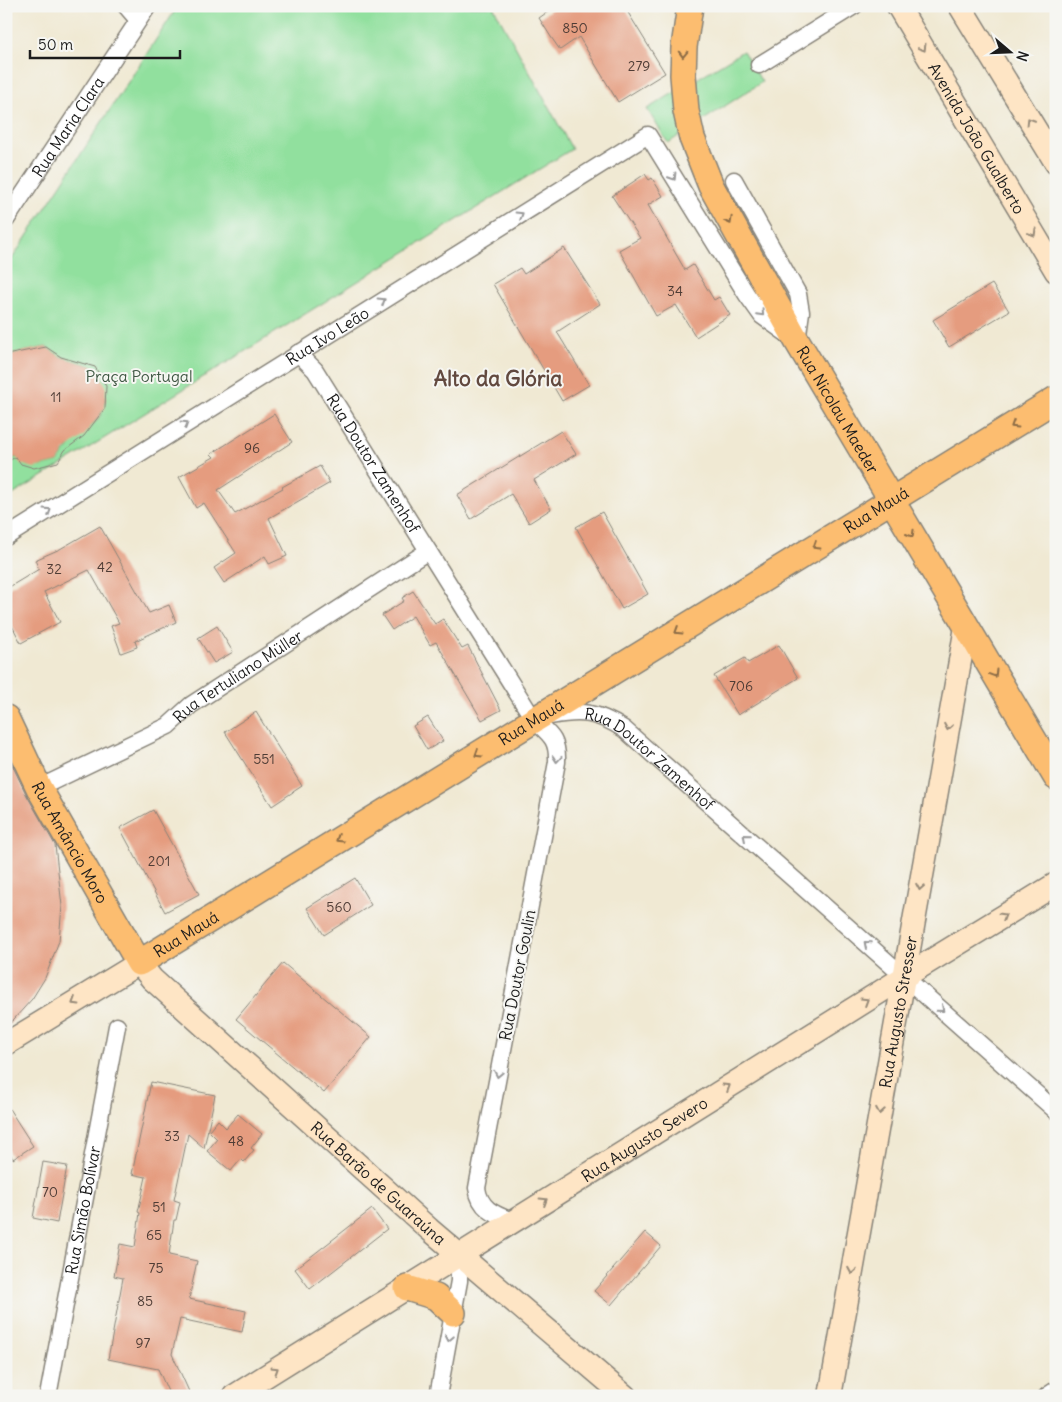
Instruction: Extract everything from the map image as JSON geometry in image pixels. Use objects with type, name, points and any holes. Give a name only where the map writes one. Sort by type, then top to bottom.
[{"type":"main road","name":"Rua Nicolau Maeder","points":[[690,6],[684,47],[683,75],[686,111],[701,162],[715,193],[797,342],[1056,777]]},
{"type":"main road","name":"Avenida João Gualberto","points":[[898,6],[1056,270]]},
{"type":"main road","points":[[960,6],[1056,163]]},
{"type":"main road","name":"Rua Mauá","points":[[6,1044],[1056,399]]},
{"type":"main road","name":"Rua Augusto Stresser","points":[[830,1396],[966,627]]},
{"type":"main road","name":"Rua Amâncio Moro","points":[[6,718],[39,788],[139,963]]},
{"type":"main road","name":"Rua Augusto Severo","points":[[234,1396],[904,976],[1056,884]]},
{"type":"main road","name":"Rua Barão de Guaraúna","points":[[139,963],[152,979],[459,1255],[625,1396]]},
{"type":"main road","points":[[407,1288],[436,1297],[453,1313]]},
{"type":"street","points":[[126,6],[138,20]]},
{"type":"street","name":"Rua Maria Clara","points":[[6,220],[148,6]]},
{"type":"street","points":[[759,66],[854,6]]},
{"type":"street","name":"Rua Ivo Leão","points":[[6,537],[648,135],[747,295],[762,316],[797,342]]},
{"type":"street","points":[[734,180],[798,294],[800,312],[797,342]]},
{"type":"street","name":"Rua Doutor Zamenhof","points":[[298,353],[315,370],[534,720],[571,712],[591,713],[608,719],[624,729],[1056,1110]]},
{"type":"street","name":"Rua Tertuliano Müller","points":[[39,788],[168,726],[191,705],[428,550]]},
{"type":"street","name":"Rua Doutor Goulin","points":[[512,1221],[492,1213],[484,1207],[479,1198],[477,1188],[557,762],[558,748],[554,738],[534,720]]},
{"type":"street","name":"Rua Simão Bolívar","points":[[48,1396],[117,1026]]},
{"type":"street","points":[[438,1396],[459,1281],[459,1255]]},
{"type":"street","points":[[1047,1396],[1056,1390]]},
{"type":"green space","name":"Praça Portugal","points":[[178,6],[493,6],[572,149],[6,499],[6,462],[16,457],[25,465],[35,467],[58,462],[67,449],[103,411],[105,400],[103,385],[95,367],[61,357],[46,347],[8,355],[6,358],[6,268]]},
{"type":"green space","points":[[743,51],[762,82],[668,143],[647,109]]},
{"type":"building","points":[[556,6],[624,6],[665,73],[618,102],[579,37],[560,50],[551,37],[539,18]]},
{"type":"building","points":[[645,174],[649,180],[652,178],[663,196],[648,205],[685,270],[693,265],[714,300],[719,297],[730,315],[696,337],[676,305],[656,316],[619,250],[640,238],[612,196]]},
{"type":"building","points":[[564,248],[600,304],[557,332],[589,385],[562,401],[493,284],[520,268],[524,274]]},
{"type":"building","points":[[992,284],[1009,311],[949,347],[933,320]]},
{"type":"building","points":[[46,347],[61,357],[95,367],[106,386],[105,408],[84,436],[65,450],[58,462],[34,468],[21,464],[16,457],[6,462],[6,355]]},
{"type":"building","points":[[274,414],[292,442],[218,490],[235,514],[320,466],[330,483],[269,518],[287,556],[269,564],[265,556],[224,583],[214,568],[236,553],[204,503],[196,508],[179,477],[214,457],[211,454]]},
{"type":"building","points":[[561,431],[576,454],[534,480],[551,509],[529,523],[511,494],[471,519],[457,495]]},
{"type":"building","points":[[602,512],[648,594],[622,609],[576,527]]},
{"type":"building","points":[[100,526],[149,613],[169,605],[176,622],[135,641],[137,647],[121,653],[111,626],[119,623],[89,570],[44,592],[60,622],[21,643],[6,614],[6,589],[39,569],[35,560],[60,549]]},
{"type":"building","points":[[413,591],[435,624],[443,619],[462,649],[468,646],[501,710],[482,720],[436,642],[430,645],[413,616],[392,630],[382,615],[404,601],[402,598]]},
{"type":"building","points":[[217,626],[233,652],[214,663],[198,638]]},
{"type":"building","points":[[779,645],[798,678],[738,715],[714,676],[745,658],[748,663]]},
{"type":"building","points":[[256,712],[302,786],[272,806],[225,732]]},
{"type":"building","points":[[428,717],[443,741],[427,750],[413,726]]},
{"type":"building","points":[[6,752],[26,794],[55,845],[62,906],[59,941],[45,978],[32,999],[6,1028]]},
{"type":"building","points":[[153,810],[199,894],[165,912],[120,828]]},
{"type":"building","points":[[355,878],[371,905],[324,935],[307,908]]},
{"type":"building","points":[[283,963],[371,1037],[324,1093],[236,1019]]},
{"type":"building","points":[[151,1082],[215,1095],[204,1148],[188,1134],[174,1200],[180,1202],[176,1220],[174,1220],[169,1255],[197,1261],[189,1299],[246,1311],[242,1332],[180,1319],[172,1354],[191,1396],[170,1396],[158,1369],[108,1359],[123,1278],[114,1276],[120,1244],[135,1247],[140,1213],[138,1212],[146,1177],[132,1174]]},
{"type":"building","points":[[6,1104],[33,1146],[13,1159],[6,1147]]},
{"type":"building","points":[[238,1114],[262,1134],[251,1148],[254,1150],[244,1162],[241,1159],[231,1171],[207,1151],[217,1139],[209,1131],[218,1120],[226,1128]]},
{"type":"building","points":[[43,1162],[67,1166],[57,1223],[33,1218]]},
{"type":"building","points":[[372,1209],[387,1229],[310,1289],[295,1269]]},
{"type":"building","points":[[645,1232],[661,1246],[611,1305],[594,1291]]},
{"type":"district","name":"Alto da Glória","points":[[498,378]]}]
